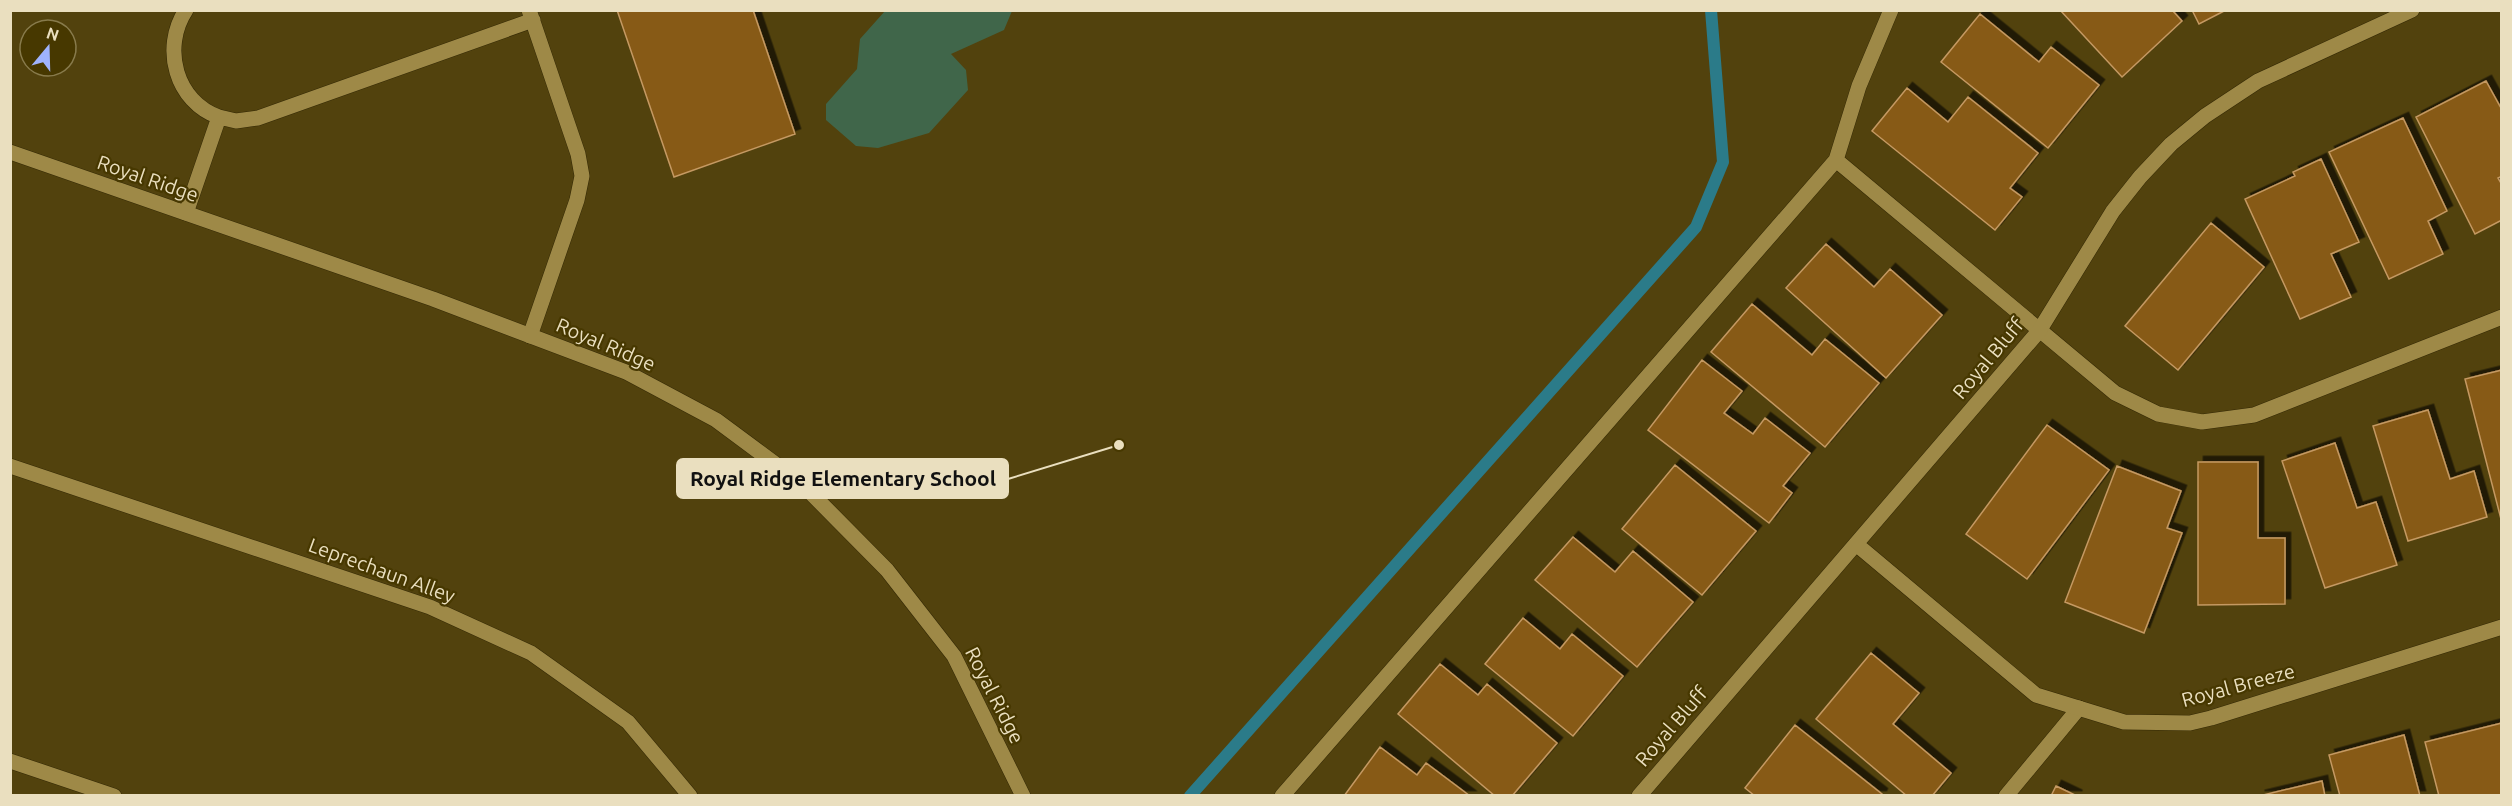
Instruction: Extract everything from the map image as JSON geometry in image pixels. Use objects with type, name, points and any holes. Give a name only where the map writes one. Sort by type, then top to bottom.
[{"type":"street","points":[[186,10],[179,22],[173,42],[172,54],[178,76],[194,103],[219,117],[236,121],[258,118],[531,15],[578,154],[582,176],[577,200],[530,336]]},
{"type":"street","points":[[1282,795],[1836,160],[1859,86],[1891,10]]},
{"type":"street","name":"Royal Bluff","points":[[1639,795],[2039,331],[2113,211],[2140,177],[2171,144],[2205,116],[2258,81],[2412,10]]},
{"type":"street","points":[[186,213],[219,117]]},
{"type":"street","name":"Royal Ridge","points":[[10,152],[433,299],[626,372],[716,420],[801,483],[887,570],[954,656],[1023,795]]},
{"type":"street","points":[[1836,160],[2115,393],[2158,414],[2202,422],[2254,415],[2502,317]]},
{"type":"street","name":"Leprechaun Alley","points":[[10,466],[430,607],[531,652],[628,722],[690,795]]},
{"type":"street","name":"Royal Breeze","points":[[1856,544],[2036,694],[2124,722],[2190,723],[2223,715],[2502,627]]},
{"type":"street","points":[[2006,795],[2079,708]]},
{"type":"street","points":[[10,761],[114,795]]},
{"type":"green space","points":[[885,11],[1012,11],[1004,30],[951,54],[966,70],[968,90],[929,133],[878,148],[856,146],[826,120],[826,104],[857,69],[860,39]]},
{"type":"building","points":[[617,10],[753,10],[795,134],[674,177]]},
{"type":"building","points":[[2060,10],[2172,10],[2182,21],[2122,77]]},
{"type":"building","points":[[2192,10],[2226,10],[2199,24]]},
{"type":"building","points":[[1980,14],[2039,62],[2051,47],[2099,85],[2048,148],[1941,62]]},
{"type":"building","points":[[2486,81],[2502,110],[2502,176],[2498,178],[2502,185],[2502,220],[2475,234],[2416,117]]},
{"type":"building","points":[[1907,88],[1948,122],[1968,97],[2038,153],[2010,188],[2022,197],[1995,230],[1872,131]]},
{"type":"building","points":[[2403,118],[2447,211],[2428,221],[2443,254],[2389,279],[2329,152]]},
{"type":"building","points":[[2321,159],[2359,242],[2331,254],[2351,297],[2300,319],[2245,199],[2295,176],[2293,172]]},
{"type":"building","points":[[2211,223],[2264,267],[2178,370],[2125,326]]},
{"type":"building","points":[[1826,244],[1874,287],[1890,269],[1942,315],[1886,378],[1786,288]]},
{"type":"building","points":[[1752,304],[1812,355],[1825,339],[1879,383],[1825,447],[1711,352]]},
{"type":"building","points":[[1702,360],[1742,391],[1724,413],[1753,434],[1765,418],[1810,453],[1783,486],[1792,493],[1769,523],[1648,430]]},
{"type":"building","points":[[2502,370],[2502,523],[2465,379]]},
{"type":"building","points":[[2428,410],[2450,479],[2474,471],[2487,517],[2408,541],[2373,426]]},
{"type":"building","points":[[2047,425],[2109,470],[2027,579],[1966,534]]},
{"type":"building","points":[[2335,443],[2357,508],[2376,502],[2397,565],[2325,588],[2282,461]]},
{"type":"building","points":[[2198,462],[2258,462],[2258,538],[2285,538],[2285,604],[2198,605]]},
{"type":"building","points":[[1675,465],[1756,531],[1702,595],[1622,529]]},
{"type":"building","points":[[2117,466],[2181,491],[2167,528],[2182,533],[2144,633],[2065,602]]},
{"type":"building","points":[[1573,537],[1615,572],[1633,551],[1693,602],[1637,667],[1535,580]]},
{"type":"building","points":[[1523,618],[1560,649],[1572,634],[1623,676],[1573,736],[1485,664]]},
{"type":"building","points":[[1871,653],[1919,693],[1893,724],[1951,773],[1932,796],[1907,796],[1816,719]]},
{"type":"building","points":[[1440,664],[1478,695],[1487,684],[1557,743],[1512,796],[1495,796],[1398,714]]},
{"type":"building","points":[[2502,723],[2502,796],[2439,796],[2425,742]]},
{"type":"building","points":[[1795,725],[1882,794],[1881,796],[1755,796],[1745,788]]},
{"type":"building","points":[[2404,735],[2420,796],[2340,796],[2329,755]]},
{"type":"building","points":[[1380,747],[1417,775],[1426,763],[1470,796],[1344,796]]},
{"type":"building","points":[[2322,781],[2325,796],[2259,796]]},
{"type":"building","points":[[2056,786],[2077,796],[2051,796]]},
{"type":"waterway","points":[[1190,796],[1696,227],[1723,162],[1711,10]]},
{"type":"place","name":"Royal Ridge Elementary School","points":[[1119,445]]}]
